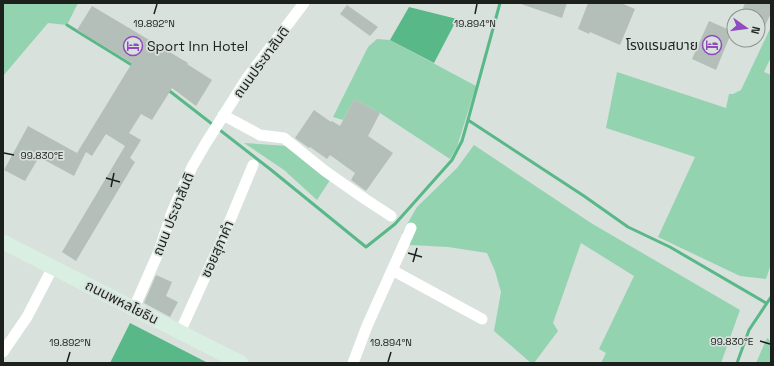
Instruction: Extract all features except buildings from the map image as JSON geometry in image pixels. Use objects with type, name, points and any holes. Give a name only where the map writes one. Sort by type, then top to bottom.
[{"type":"main road","name":"ถนนพหลโยธิน","points":[[3,242],[241,363]]},
{"type":"street","name":"ถนนประชาสันติ","points":[[218,123],[247,78],[304,3]]},
{"type":"street","points":[[218,123],[260,135],[284,138],[325,171],[391,216]]},
{"type":"street","name":"ถนน ประชาสันติ","points":[[134,308],[159,251],[172,212],[192,167],[218,123]]},
{"type":"street","name":"ซอยสุภาคำ","points":[[180,332],[221,242],[253,165]]},
{"type":"street","points":[[353,363],[367,326],[411,228]]},
{"type":"street","points":[[3,352],[27,317],[53,267]]},
{"type":"street","points":[[392,270],[482,320]]},
{"type":"shaded area","points":[[3,3],[78,3],[67,25],[48,23],[3,76]]},
{"type":"shaded area","points":[[409,7],[457,19],[434,63],[390,40]]},
{"type":"shaded area","points":[[771,28],[771,57],[764,72],[771,75],[771,264],[766,279],[740,276],[658,237],[695,157],[606,128],[617,72],[726,108],[729,94],[733,94],[741,90],[761,48],[766,48],[766,37]]},
{"type":"shaded area","points":[[377,39],[390,40],[476,86],[457,147],[450,159],[380,113],[354,99],[343,120],[333,117],[368,47]]},
{"type":"shaded area","points":[[244,143],[287,146],[330,180],[317,200],[284,170]]},
{"type":"shaded area","points":[[474,145],[591,223],[740,310],[721,363],[601,363],[606,353],[599,349],[634,276],[581,243],[553,323],[558,331],[534,363],[531,363],[494,331],[501,292],[495,271],[487,253],[448,247],[410,245],[402,233],[417,207],[457,168]]},
{"type":"shaded area","points":[[130,323],[208,363],[110,363]]},
{"type":"shaded area","points":[[767,338],[771,341],[771,363],[756,363]]},
{"type":"waterway","points":[[500,3],[468,120],[584,196],[628,227],[670,247],[766,303]]},
{"type":"waterway","points":[[67,25],[135,67]]},
{"type":"waterway","points":[[167,89],[270,169],[366,247],[395,224],[452,160],[462,141],[468,120]]},
{"type":"waterway","points":[[737,363],[749,330],[771,297]]},
{"type":"place","name":"โรงแรมสบาย","points":[[712,45]]},
{"type":"place","name":"Sport Inn Hotel","points":[[133,46]]}]
